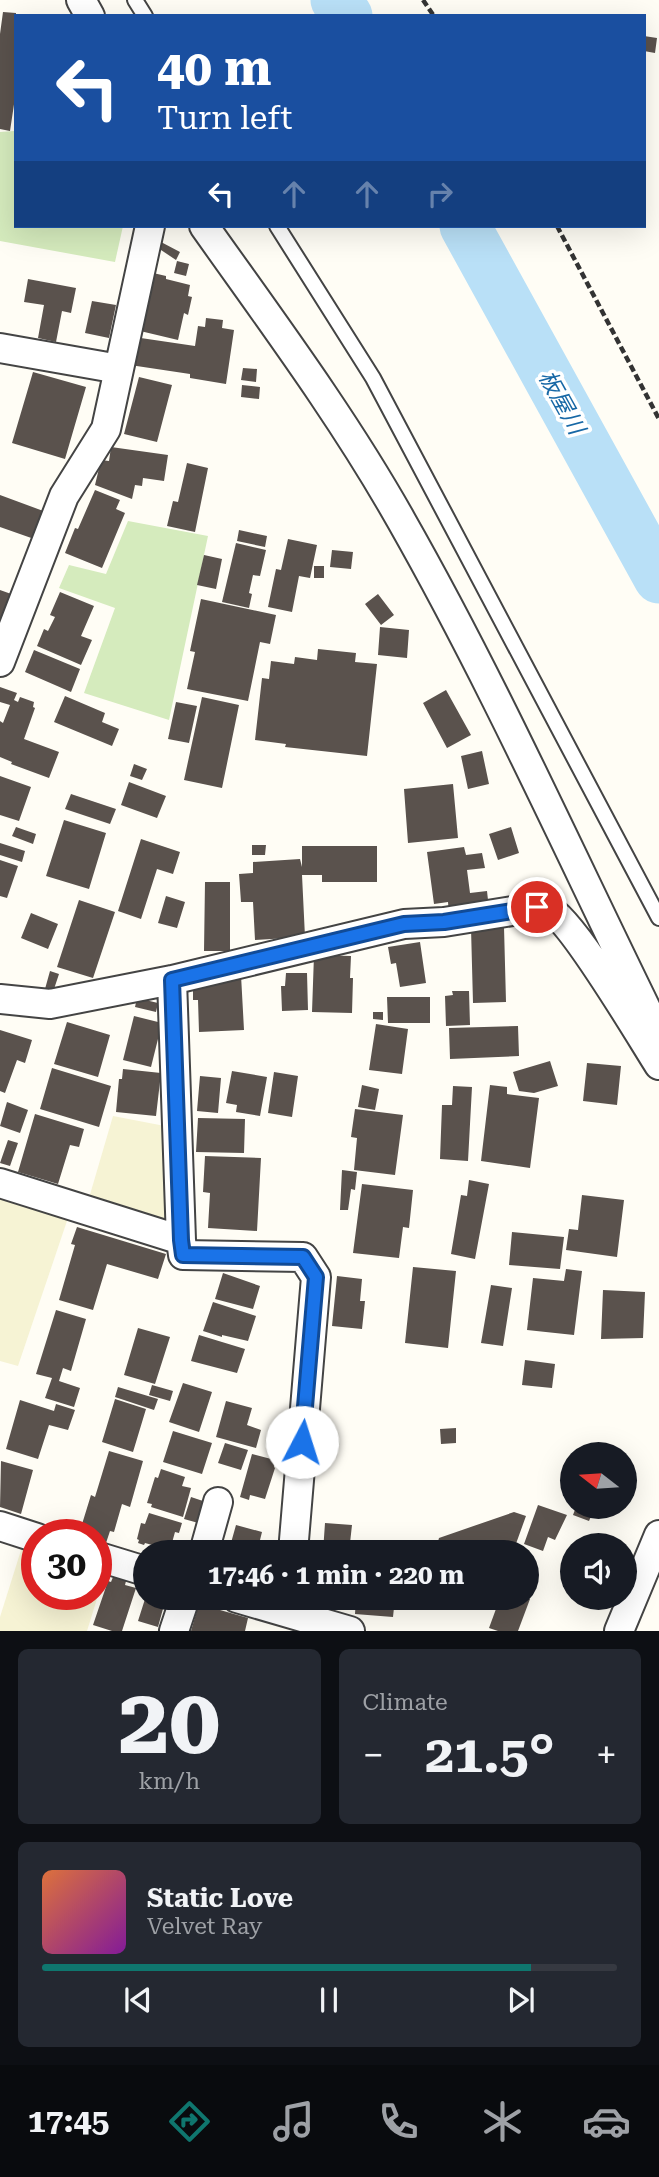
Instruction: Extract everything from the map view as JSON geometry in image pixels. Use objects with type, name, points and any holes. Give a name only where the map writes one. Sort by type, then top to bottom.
[{"type":"street","points":[[1,658],[64,496],[106,429],[150,228]]},
{"type":"street","points":[[205,228],[307,371],[400,517],[449,605],[659,1035]]},
{"type":"street","points":[[0,348],[119,369]]},
{"type":"street","points":[[0,999],[50,1004],[172,980],[404,924],[444,922],[537,907],[548,909],[561,919],[594,964],[659,1065]]},
{"type":"street","points":[[172,980],[183,1255],[303,1257],[316,1277],[294,1540]]},
{"type":"street","points":[[0,1184],[181,1240]]},
{"type":"street","points":[[207,1540],[218,1502]]},
{"type":"street","points":[[0,1526],[21,1533]]},
{"type":"street","points":[[619,1631],[659,1535]]},
{"type":"street","points":[[112,1561],[133,1567]]},
{"type":"street","points":[[174,1631],[181,1610]]},
{"type":"street","points":[[286,1614],[350,1631]]},
{"type":"lane","points":[[278,228],[373,378],[659,918]]},
{"type":"path","points":[[558,228],[659,419]]},
{"type":"shaded area","points":[[113,1116],[170,1127],[177,1214],[164,1224],[89,1198]]},
{"type":"shaded area","points":[[0,1199],[68,1218],[18,1366],[0,1361]]},
{"type":"shaded area","points":[[21,1550],[21,1610],[94,1610],[87,1631],[0,1631],[0,1617]]},
{"type":"green space","points":[[14,131],[14,228],[123,228],[115,262],[0,241],[0,132]]},
{"type":"green space","points":[[128,521],[208,536],[169,720],[84,693],[115,608],[59,588],[69,565],[106,574]]},
{"type":"building","points":[[3,12],[16,13],[14,104],[10,131],[0,129],[0,34]]},
{"type":"building","points":[[646,36],[657,38],[655,53],[646,51]]},
{"type":"building","points":[[161,242],[180,252],[176,260],[158,248]]},
{"type":"building","points":[[177,261],[189,264],[186,276],[174,273]]},
{"type":"building","points":[[149,272],[190,285],[188,296],[192,297],[188,315],[184,313],[178,340],[136,330]]},
{"type":"building","points":[[28,279],[76,288],[71,313],[62,311],[56,342],[38,338],[44,305],[24,302]]},
{"type":"building","points":[[92,301],[116,305],[109,338],[85,333]]},
{"type":"building","points":[[206,318],[223,320],[222,328],[234,330],[226,384],[190,378],[190,374],[130,365],[134,337],[195,346],[198,326],[205,327]]},
{"type":"building","points":[[243,368],[257,369],[256,382],[241,380]]},
{"type":"building","points":[[33,372],[86,387],[65,459],[12,443]]},
{"type":"building","points":[[139,377],[172,385],[157,442],[124,434]]},
{"type":"building","points":[[242,385],[260,387],[259,399],[241,397]]},
{"type":"building","points":[[111,447],[168,455],[164,481],[143,478],[142,486],[135,485],[132,499],[95,485],[101,460],[109,461]]},
{"type":"building","points":[[187,463],[208,468],[195,532],[167,526],[173,501],[178,502]]},
{"type":"building","points":[[95,490],[120,500],[116,509],[125,513],[102,568],[65,553]]},
{"type":"building","points":[[0,495],[46,512],[37,540],[0,527]]},
{"type":"building","points":[[239,530],[267,536],[265,547],[237,541]]},
{"type":"building","points":[[288,539],[317,545],[310,578],[299,576],[292,612],[268,607],[276,569],[281,570]]},
{"type":"building","points":[[236,543],[266,550],[260,576],[253,575],[249,608],[222,602]]},
{"type":"building","points":[[332,550],[353,552],[351,569],[330,567]]},
{"type":"building","points":[[204,555],[222,559],[216,589],[197,585]]},
{"type":"building","points":[[314,566],[324,566],[324,578],[314,578]]},
{"type":"building","points":[[0,590],[14,595],[3,624],[0,623]]},
{"type":"building","points":[[60,592],[94,606],[81,636],[92,640],[81,665],[37,646],[44,629],[48,631],[55,617],[50,615]]},
{"type":"building","points":[[378,594],[394,615],[381,625],[365,604]]},
{"type":"building","points":[[201,599],[276,615],[270,644],[260,642],[248,701],[187,689],[195,652],[190,651]]},
{"type":"building","points":[[380,627],[409,630],[407,658],[378,655]]},
{"type":"building","points":[[318,649],[356,653],[355,662],[377,664],[367,756],[285,747],[286,744],[255,740],[262,678],[269,679],[271,661],[294,664],[295,657],[317,660]]},
{"type":"building","points":[[34,650],[80,669],[71,692],[25,672]]},
{"type":"building","points":[[0,687],[17,693],[14,700],[18,702],[20,697],[34,702],[35,708],[24,739],[59,752],[49,778],[11,764],[12,762],[0,757],[0,721],[3,723],[10,705],[0,702]]},
{"type":"building","points":[[446,690],[471,735],[447,748],[423,703]]},
{"type":"building","points":[[65,696],[105,713],[102,722],[119,729],[112,746],[54,722]]},
{"type":"building","points":[[202,697],[239,705],[222,788],[184,780]]},
{"type":"building","points":[[176,702],[197,706],[189,743],[168,739]]},
{"type":"building","points":[[482,751],[489,784],[468,789],[461,756]]},
{"type":"building","points":[[134,764],[147,769],[142,780],[130,776]]},
{"type":"building","points":[[0,776],[31,787],[19,821],[0,815]]},
{"type":"building","points":[[129,782],[166,796],[157,818],[121,805]]},
{"type":"building","points":[[453,784],[458,838],[408,843],[404,789]]},
{"type":"building","points":[[71,794],[116,809],[110,824],[65,809]]},
{"type":"building","points":[[64,820],[106,833],[89,889],[46,876]]},
{"type":"building","points":[[16,827],[36,834],[33,844],[12,836]]},
{"type":"building","points":[[511,827],[519,853],[498,860],[489,834]]},
{"type":"building","points":[[141,839],[180,852],[173,874],[157,869],[141,919],[118,911]]},
{"type":"building","points":[[0,843],[25,851],[22,862],[0,855]]},
{"type":"building","points":[[252,845],[266,845],[265,855],[252,855]]},
{"type":"building","points":[[302,846],[377,846],[377,882],[322,882],[322,875],[302,875],[305,937],[255,940],[253,902],[241,902],[239,874],[253,873],[253,862],[300,859],[302,867]]},
{"type":"building","points":[[464,847],[466,855],[482,853],[485,868],[467,870],[470,893],[487,891],[489,909],[449,915],[448,902],[434,904],[427,852]]},
{"type":"building","points":[[0,860],[18,866],[7,898],[0,896]]},
{"type":"building","points":[[205,882],[230,882],[230,951],[204,951]]},
{"type":"building","points":[[166,896],[185,902],[177,928],[158,923]]},
{"type":"building","points":[[79,900],[115,912],[93,978],[57,967]]},
{"type":"building","points":[[31,913],[58,924],[48,949],[21,938]]},
{"type":"building","points":[[504,927],[506,1002],[473,1003],[471,928]]},
{"type":"building","points":[[420,942],[426,983],[400,987],[396,963],[391,964],[388,947]]},
{"type":"building","points":[[314,955],[351,956],[352,1013],[312,1012]]},
{"type":"building","points":[[50,971],[59,974],[53,992],[45,989]]},
{"type":"building","points":[[286,973],[307,973],[308,1010],[282,1011],[281,986],[285,986]]},
{"type":"building","points":[[241,975],[244,1030],[199,1032],[198,1000],[193,1000],[193,986]]},
{"type":"building","points":[[452,991],[469,991],[470,1025],[446,1026],[445,996],[453,995]]},
{"type":"building","points":[[387,997],[430,997],[430,1023],[388,1023]]},
{"type":"building","points":[[137,998],[158,1003],[156,1012],[135,1007]]},
{"type":"building","points":[[373,1012],[383,1012],[383,1020],[373,1019]]},
{"type":"building","points":[[134,1016],[162,1023],[151,1067],[123,1060]]},
{"type":"building","points":[[67,1022],[110,1035],[98,1077],[54,1064]]},
{"type":"building","points":[[376,1024],[408,1029],[402,1074],[369,1070]]},
{"type":"building","points":[[518,1026],[519,1056],[450,1059],[449,1028]]},
{"type":"building","points":[[0,1030],[32,1040],[25,1063],[17,1060],[5,1093],[0,1091]]},
{"type":"building","points":[[550,1061],[558,1086],[534,1093],[519,1091],[513,1072]]},
{"type":"building","points":[[587,1063],[621,1066],[617,1105],[583,1101]]},
{"type":"building","points":[[52,1068],[111,1086],[99,1127],[40,1109]]},
{"type":"building","points":[[123,1069],[161,1073],[156,1116],[116,1112],[119,1079],[122,1079]]},
{"type":"building","points":[[232,1071],[267,1077],[260,1116],[236,1112],[237,1105],[226,1103]]},
{"type":"building","points":[[274,1072],[298,1076],[292,1117],[268,1113]]},
{"type":"building","points":[[200,1076],[221,1078],[218,1113],[197,1111]]},
{"type":"building","points":[[362,1085],[379,1089],[375,1110],[358,1107]]},
{"type":"building","points":[[490,1085],[507,1087],[507,1094],[539,1098],[530,1168],[481,1161]]},
{"type":"building","points":[[453,1086],[472,1087],[468,1161],[440,1159],[442,1105],[452,1105]]},
{"type":"building","points":[[7,1102],[28,1110],[20,1133],[0,1126]]},
{"type":"building","points":[[355,1109],[403,1115],[395,1175],[354,1170],[357,1138],[351,1137]]},
{"type":"building","points":[[35,1114],[84,1129],[79,1147],[70,1145],[58,1184],[18,1172]]},
{"type":"building","points":[[198,1118],[245,1119],[244,1153],[196,1152]]},
{"type":"building","points":[[8,1140],[18,1143],[10,1166],[0,1163]]},
{"type":"building","points":[[205,1156],[261,1158],[257,1231],[208,1228],[210,1193],[203,1192]]},
{"type":"building","points":[[342,1170],[357,1172],[355,1190],[351,1189],[348,1210],[340,1210]]},
{"type":"building","points":[[469,1180],[489,1184],[475,1259],[451,1254],[461,1195],[467,1196]]},
{"type":"building","points":[[362,1184],[413,1190],[409,1228],[403,1227],[399,1258],[353,1253]]},
{"type":"building","points":[[582,1195],[624,1200],[617,1257],[566,1250],[569,1229],[578,1230]]},
{"type":"building","points":[[77,1227],[166,1254],[158,1279],[107,1264],[93,1310],[59,1300],[75,1245],[71,1244]]},
{"type":"building","points":[[512,1232],[564,1237],[560,1269],[509,1265]]},
{"type":"building","points":[[413,1267],[456,1271],[448,1348],[405,1343]]},
{"type":"building","points":[[566,1269],[582,1271],[574,1335],[527,1330],[533,1278],[564,1281]]},
{"type":"building","points":[[223,1273],[260,1286],[253,1309],[215,1299]]},
{"type":"building","points":[[337,1276],[362,1279],[360,1301],[365,1301],[362,1329],[332,1326]]},
{"type":"building","points":[[491,1285],[512,1288],[503,1346],[481,1343]]},
{"type":"building","points":[[603,1290],[645,1292],[643,1338],[601,1339]]},
{"type":"building","points":[[213,1302],[256,1316],[248,1341],[203,1331]]},
{"type":"building","points":[[56,1310],[86,1319],[71,1371],[63,1368],[59,1381],[80,1388],[74,1407],[45,1398],[52,1378],[36,1374]]},
{"type":"building","points":[[138,1328],[170,1337],[155,1384],[124,1375]]},
{"type":"building","points":[[199,1335],[245,1349],[237,1373],[191,1361]]},
{"type":"building","points":[[525,1360],[555,1364],[552,1388],[522,1385]]},
{"type":"building","points":[[183,1383],[212,1392],[199,1432],[169,1422]]},
{"type":"building","points":[[152,1385],[173,1391],[170,1401],[149,1395]]},
{"type":"building","points":[[118,1387],[158,1399],[154,1410],[115,1397]]},
{"type":"building","points":[[115,1399],[146,1409],[133,1452],[102,1442]]},
{"type":"building","points":[[20,1400],[54,1411],[56,1404],[75,1410],[68,1430],[49,1425],[38,1459],[6,1449]]},
{"type":"building","points":[[226,1401],[252,1408],[247,1425],[261,1430],[256,1448],[216,1437]]},
{"type":"building","points":[[456,1428],[456,1443],[441,1444],[440,1429]]},
{"type":"building","points":[[173,1431],[212,1443],[202,1474],[163,1462]]},
{"type":"building","points":[[225,1443],[248,1450],[241,1470],[218,1463]]},
{"type":"building","points":[[109,1451],[143,1461],[130,1507],[122,1504],[114,1532],[112,1519],[84,1519],[91,1495],[95,1497]]},
{"type":"building","points":[[252,1454],[275,1460],[265,1499],[250,1495],[249,1500],[240,1497]]},
{"type":"building","points":[[1,1461],[33,1470],[21,1514],[0,1507]]},
{"type":"building","points":[[161,1469],[185,1477],[182,1486],[191,1488],[183,1517],[151,1507],[152,1504],[147,1503],[155,1477],[158,1478]]},
{"type":"building","points":[[191,1497],[209,1503],[202,1524],[184,1519]]},
{"type":"building","points":[[538,1505],[560,1513],[560,1519],[565,1519],[555,1540],[548,1537],[543,1551],[539,1550],[539,1540],[525,1540]]},
{"type":"building","points":[[514,1512],[526,1516],[517,1540],[439,1538]]},
{"type":"building","points":[[149,1513],[182,1523],[179,1533],[175,1532],[173,1540],[139,1540],[137,1539],[141,1523],[145,1524]]},
{"type":"building","points":[[325,1523],[352,1525],[350,1540],[324,1540]]},
{"type":"building","points":[[236,1525],[262,1532],[260,1540],[232,1540]]},
{"type":"building","points":[[113,1577],[126,1581],[125,1585],[133,1587],[133,1597],[122,1631],[93,1625],[98,1610],[112,1610]]},
{"type":"building","points":[[142,1610],[163,1610],[158,1627],[138,1621]]},
{"type":"building","points":[[197,1610],[220,1610],[248,1618],[245,1631],[191,1631]]},
{"type":"building","points":[[355,1610],[394,1610],[393,1617],[355,1614]]},
{"type":"building","points":[[496,1610],[526,1610],[518,1631],[489,1628]]},
{"type":"waterway","name":"板屋川","points":[[336,0],[346,14]]},
{"type":"waterway","name":"板屋川","points":[[466,228],[659,578]]},
{"type":"route","points":[[302,1442],[316,1277],[303,1257],[183,1255],[172,980],[404,924],[444,922],[537,907]]}]
